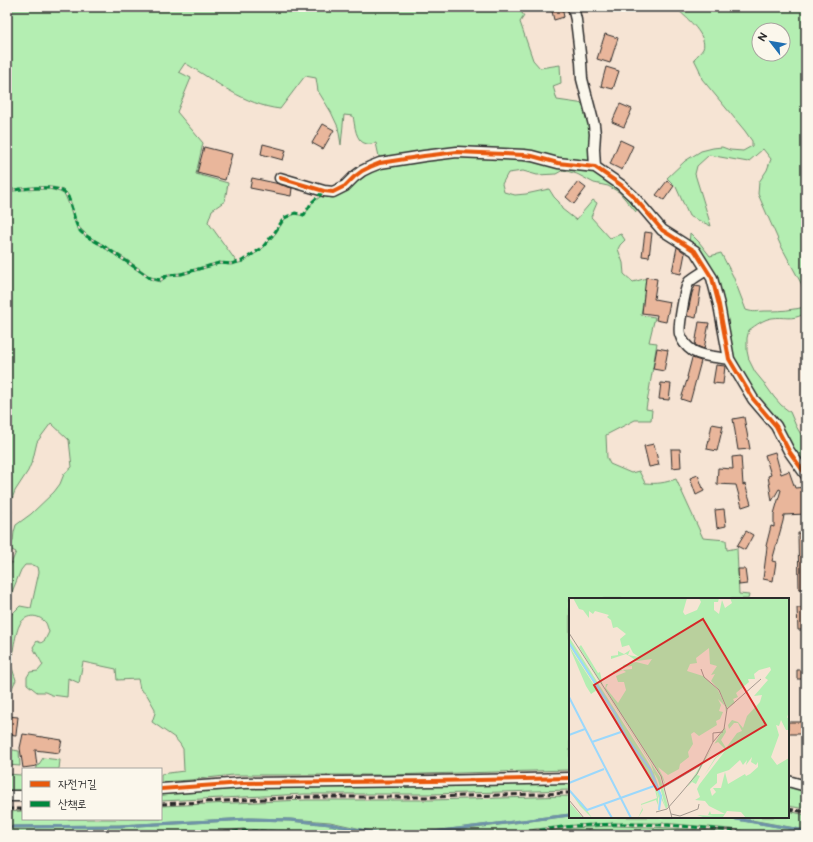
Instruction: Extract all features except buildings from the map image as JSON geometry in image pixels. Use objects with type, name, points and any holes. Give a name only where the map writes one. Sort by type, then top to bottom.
[{"type":"street","points":[[573,7],[576,20],[582,79],[594,125],[595,167]]},
{"type":"street","points":[[280,178],[324,191],[333,192],[345,186],[362,171],[380,163],[457,152],[524,155],[558,163],[595,167],[621,185],[633,196],[662,230],[695,251],[712,278],[729,359],[753,399],[776,426],[789,451],[806,476]]},
{"type":"street","points":[[706,270],[689,282],[687,286],[679,327],[680,332],[686,345],[692,350],[705,355],[729,359]]},
{"type":"street","points":[[162,789],[242,783],[569,778]]},
{"type":"street","points":[[789,781],[806,786]]},
{"type":"street","points":[[7,796],[22,796]]},
{"type":"green space","points":[[7,7],[518,7],[524,16],[520,22],[533,60],[540,68],[560,65],[561,83],[553,86],[557,100],[585,104],[591,137],[590,164],[498,151],[380,161],[376,143],[363,143],[358,137],[353,116],[344,115],[341,145],[338,127],[318,91],[316,78],[305,76],[280,109],[267,107],[242,97],[185,63],[179,72],[191,78],[177,112],[203,143],[196,174],[228,183],[225,201],[212,210],[208,222],[236,261],[231,263],[219,262],[181,273],[167,274],[159,279],[151,277],[91,238],[80,228],[76,222],[72,205],[67,193],[56,188],[47,187],[7,190]]},
{"type":"green space","points":[[680,7],[806,7],[806,297],[801,283],[780,244],[758,194],[759,182],[767,170],[771,159],[763,149],[748,162],[709,155],[697,166],[695,174],[711,226],[689,216],[676,187],[667,178],[685,161],[701,151],[722,147],[730,150],[743,151],[752,146],[752,141],[745,131],[702,79],[694,59],[703,49],[704,44],[700,33],[678,10]]},
{"type":"green space","points":[[457,155],[526,157],[597,174],[622,191],[639,210],[636,212],[619,192],[608,186],[594,183],[577,174],[563,170],[556,174],[537,175],[523,171],[508,173],[502,184],[504,192],[515,195],[549,189],[559,202],[562,209],[576,220],[593,200],[597,203],[591,217],[610,238],[621,234],[625,240],[618,249],[623,263],[624,274],[633,282],[647,278],[641,315],[655,317],[649,342],[657,343],[646,409],[652,410],[651,420],[635,420],[606,435],[607,458],[610,464],[631,473],[639,471],[645,483],[661,483],[676,479],[703,538],[726,540],[727,550],[737,548],[739,594],[749,595],[748,598],[569,598],[569,770],[387,775],[233,775],[162,782],[162,774],[184,771],[183,749],[175,738],[152,722],[155,709],[147,695],[140,689],[138,679],[117,680],[116,669],[83,662],[79,683],[68,678],[67,697],[52,695],[45,692],[37,692],[27,684],[27,677],[30,672],[38,671],[43,665],[33,647],[37,641],[41,643],[45,640],[49,632],[46,623],[35,616],[24,619],[19,626],[12,660],[12,668],[16,680],[11,690],[7,689],[7,624],[11,615],[20,606],[31,608],[39,572],[38,567],[25,565],[21,570],[7,604],[7,573],[16,552],[8,548],[13,541],[16,525],[31,514],[54,492],[60,484],[64,474],[72,467],[69,440],[51,423],[37,442],[33,459],[28,471],[15,491],[9,506],[12,512],[7,518],[7,192],[49,189],[60,192],[65,195],[73,218],[80,232],[150,279],[160,282],[168,276],[182,275],[219,264],[231,265],[243,262],[262,249],[276,233],[285,219],[295,214],[304,216],[312,203],[324,194],[369,171]]},
{"type":"green space","points":[[690,233],[710,256],[721,253],[733,276],[746,310],[754,312],[780,311],[806,307],[806,316],[804,314],[792,318],[769,319],[760,322],[749,330],[747,338],[747,351],[749,360],[755,372],[781,405],[790,412],[806,443],[806,472],[755,398],[731,358],[721,305],[689,244]]},
{"type":"green space","points":[[7,749],[19,751],[20,766],[7,765]]},
{"type":"green space","points":[[43,758],[60,760],[59,768],[37,768]]},
{"type":"green space","points":[[7,774],[22,776],[22,792],[7,792]]},
{"type":"green space","points":[[569,781],[569,790],[432,794],[305,794],[162,801],[162,792],[243,786]]},
{"type":"green space","points":[[789,784],[806,789],[806,809],[789,806]]},
{"type":"green space","points":[[569,796],[569,814],[408,835],[380,833],[330,822],[249,818],[120,825],[7,826],[7,812],[22,811],[22,820],[162,820],[162,806],[305,800],[432,800]]},
{"type":"green space","points":[[789,811],[806,815],[806,830],[740,818],[789,818]]},
{"type":"green space","points":[[569,816],[569,818],[724,818],[806,832],[806,835],[774,835],[731,829],[663,823],[614,823],[535,829],[506,835],[420,835]]},
{"type":"green space","points":[[249,820],[290,821],[330,825],[377,835],[332,835],[243,829],[183,835],[69,835],[47,833],[7,835],[7,828],[120,827]]},
{"type":"green space","points":[[614,826],[714,831],[747,835],[598,835],[594,831],[588,831],[573,835],[530,835],[561,829]]},
{"type":"waterway","points":[[415,835],[569,815]]},
{"type":"waterway","points":[[731,818],[806,831]]},
{"type":"waterway","points":[[7,827],[120,826],[249,819],[290,820],[330,824],[389,835]]},
{"type":"railway","points":[[162,804],[305,797],[432,797],[569,793]]},
{"type":"railway","points":[[7,809],[22,809]]},
{"type":"railway","points":[[789,809],[806,812]]},
{"type":"marked path","points":[[7,191],[38,188],[56,189],[62,191],[68,197],[76,223],[81,232],[150,278],[160,280],[168,275],[181,274],[219,263],[231,264],[242,261],[262,248],[284,218],[295,213],[304,215],[312,202],[324,191]]},
{"type":"marked path","points":[[522,835],[549,829],[615,824],[699,828],[762,835]]},
{"type":"marked path","points":[[197,835],[243,831],[289,832],[317,835]]},
{"type":"marked path","points":[[39,835],[50,835]]},
{"type":"cycle path","points":[[280,178],[324,191],[333,192],[345,186],[362,171],[380,163],[457,152],[524,155],[558,163],[595,167],[621,185],[633,196],[662,230],[695,251],[712,278],[719,305],[729,359],[753,399],[776,426],[789,451],[806,475]]},
{"type":"cycle path","points":[[162,789],[243,783],[569,778]]}]
